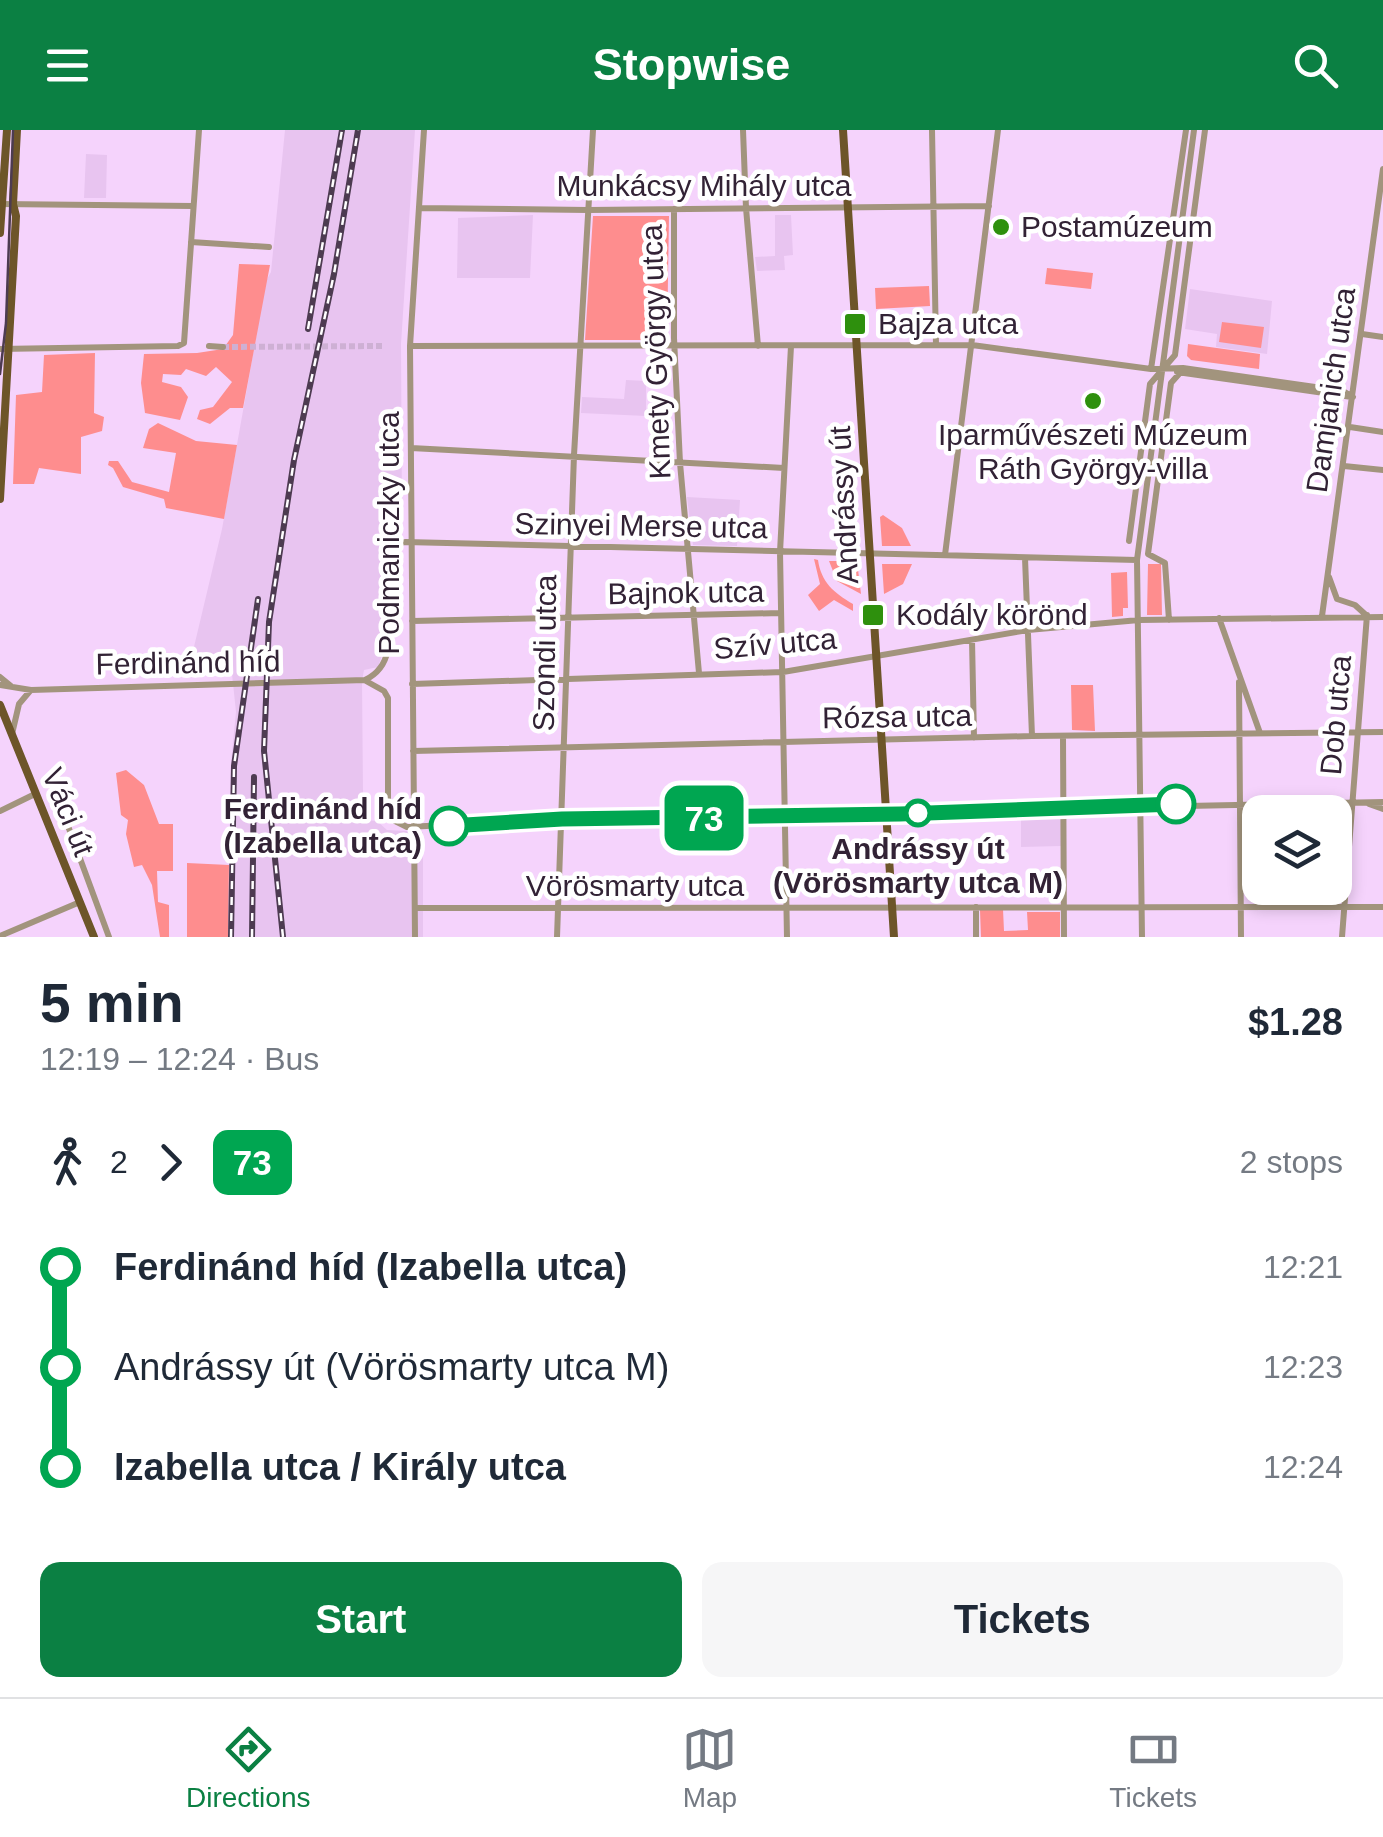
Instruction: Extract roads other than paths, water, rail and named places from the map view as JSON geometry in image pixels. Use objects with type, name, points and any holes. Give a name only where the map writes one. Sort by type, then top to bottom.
[{"type":"main road","points":[[0,232],[7,130]]},
{"type":"main road","points":[[0,499],[17,130]]},
{"type":"main road","name":"Andrássy út","points":[[843,130],[894,937]]},
{"type":"main road","points":[[0,365],[5,380]]},
{"type":"main road","name":"Váci út","points":[[0,705],[94,937]]},
{"type":"street","points":[[4,349],[182,344],[186,338],[199,130]]},
{"type":"street","name":"Podmaniczky utca","points":[[416,937],[410,346],[424,130]]},
{"type":"street","name":"Szondi utca","points":[[556,937],[574,456],[592,130]]},
{"type":"street","points":[[743,130],[758,346]]},
{"type":"street","points":[[932,130],[936,345]]},
{"type":"street","points":[[945,556],[998,130]]},
{"type":"street","points":[[1151,369],[1186,130]]},
{"type":"street","points":[[1142,937],[1137,560],[1168,368],[1194,130]]},
{"type":"street","points":[[1129,541],[1150,384],[1175,356],[1205,130]]},
{"type":"street","name":"Damjanich utca","points":[[1322,616],[1383,169]]},
{"type":"street","points":[[1,203],[193,206]]},
{"type":"street","name":"Munkácsy Mihály utca","points":[[419,208],[989,206]]},
{"type":"street","name":"Kmety György utca","points":[[674,208],[680,463],[699,673]]},
{"type":"street","points":[[191,242],[269,247]]},
{"type":"street","points":[[1362,334],[1383,337]]},
{"type":"street","points":[[410,346],[972,345],[1168,368],[1343,392],[1354,397]]},
{"type":"street","points":[[208,346],[223,347]]},
{"type":"street","points":[[787,937],[780,552],[790,346]]},
{"type":"street","points":[[1168,368],[1179,374],[1354,397]]},
{"type":"street","points":[[1168,620],[1165,562],[1148,554],[1171,383],[1179,374]]},
{"type":"street","points":[[1350,427],[1383,432]]},
{"type":"street","points":[[410,448],[784,468]]},
{"type":"street","points":[[1344,466],[1383,470]]},
{"type":"street","points":[[1132,520],[1142,521]]},
{"type":"street","points":[[363,681],[380,670],[388,656],[390,552],[398,543],[411,542]]},
{"type":"street","name":"Szinyei Merse utca","points":[[411,542],[1137,560]]},
{"type":"street","points":[[1025,558],[1032,736]]},
{"type":"street","points":[[1329,575],[1337,599],[1367,616]]},
{"type":"street","name":"Bajnok utca","points":[[412,621],[781,614]]},
{"type":"street","name":"Dob utca","points":[[1352,801],[1367,616]]},
{"type":"street","name":"Szív utca","points":[[412,684],[783,672],[1028,630],[1139,620],[1383,617]]},
{"type":"street","points":[[1218,618],[1260,734]]},
{"type":"street","points":[[972,640],[974,738]]},
{"type":"street","points":[[0,677],[12,687]]},
{"type":"street","points":[[363,681],[384,690],[388,698],[390,809],[399,825],[414,828],[562,819],[886,814],[1242,802]]},
{"type":"street","name":"Ferdinánd híd","points":[[0,685],[32,690],[363,681]]},
{"type":"street","points":[[1239,682],[1242,795]]},
{"type":"street","points":[[12,735],[19,704],[32,690]]},
{"type":"street","name":"Rózsa utca","points":[[413,751],[1383,732]]},
{"type":"street","points":[[1063,736],[1064,937]]},
{"type":"street","name":"Váci út","points":[[54,788],[109,937]]},
{"type":"street","points":[[0,811],[35,794]]},
{"type":"street","points":[[1352,801],[1383,806]]},
{"type":"street","points":[[0,936],[80,902]]},
{"type":"street","points":[[1064,906],[1383,907]]},
{"type":"street","name":"Vörösmarty utca","points":[[415,908],[1064,906]]},
{"type":"street","name":"Dob utca","points":[[1342,937],[1346,907]]},
{"type":"street","points":[[976,908],[976,937]]},
{"type":"street","points":[[1241,937],[1242,908]]},
{"type":"tunnel","points":[[223,347],[383,346]]},
{"type":"tram line","points":[[0,374],[6,323],[13,130]]},
{"type":"railway","points":[[308,329],[342,130]]},
{"type":"railway","points":[[283,937],[264,751],[269,622],[294,460],[334,274],[358,130]]},
{"type":"railway","points":[[231,937],[234,766],[258,599]]},
{"type":"railway","points":[[252,937],[254,777]]},
{"type":"place","name":"Postamúzeum","points":[[1001,227]]},
{"type":"place","name":"Bajza utca","points":[[855,324]]},
{"type":"place","name":"Iparművészeti Múzeum Ráth György-villa","points":[[1093,401]]},
{"type":"place","name":"Kodály körönd","points":[[873,615]]},
{"type":"place","name":"Andrássy út (Vörösmarty utca M)","points":[[918,813]]},
{"type":"place","name":"Ferdinánd híd (Izabella utca)","points":[[449,826]]}]
